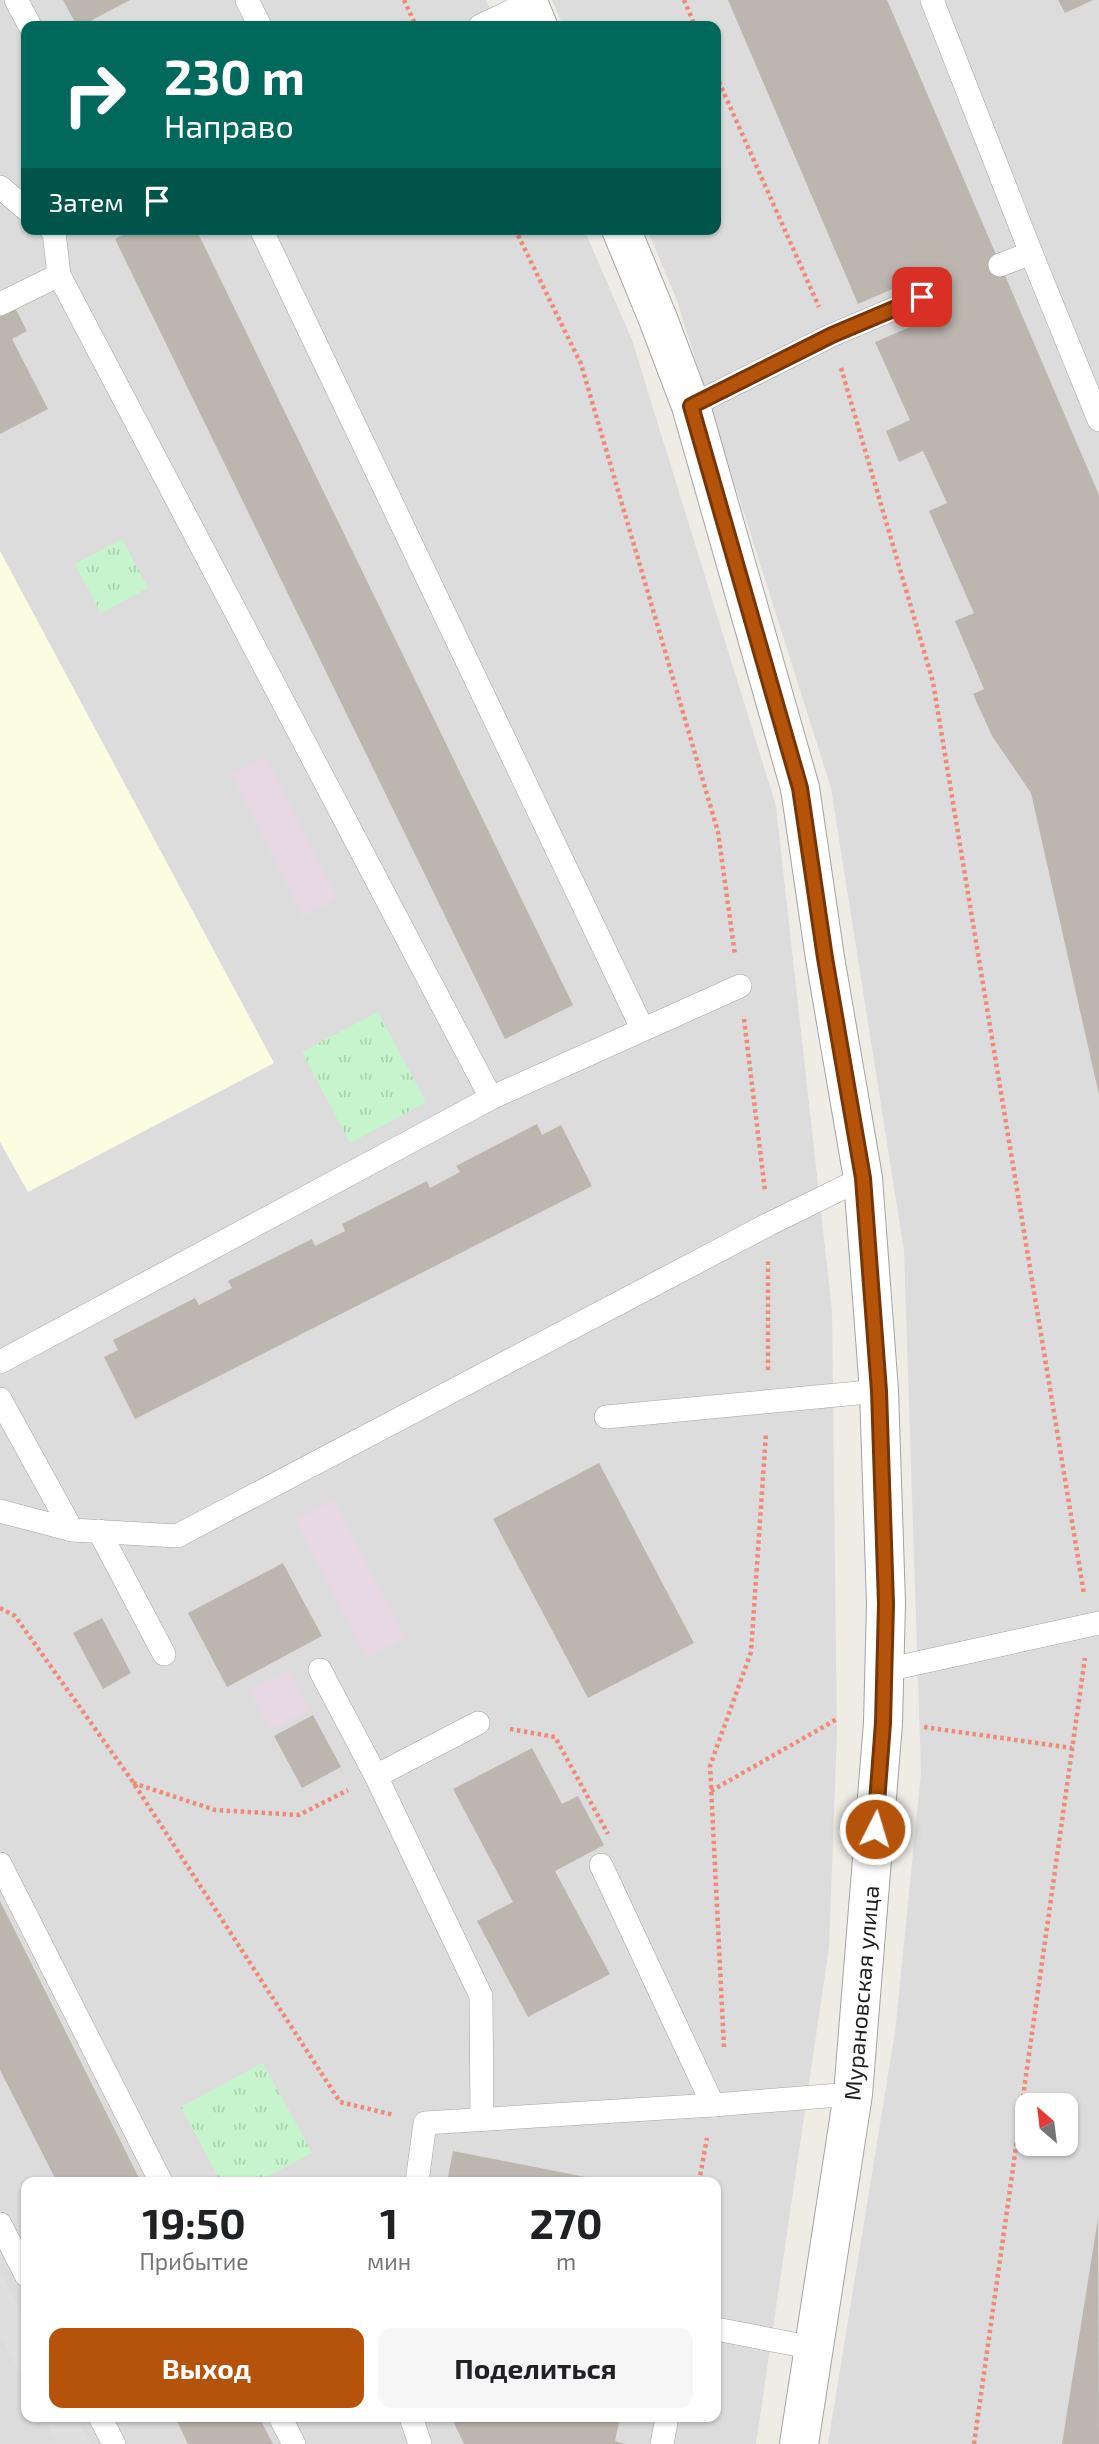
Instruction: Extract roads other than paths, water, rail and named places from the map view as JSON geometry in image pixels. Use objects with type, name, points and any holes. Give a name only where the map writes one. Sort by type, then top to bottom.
[{"type":"street","name":"Мурановская улица","points":[[623,235],[691,406],[800,788],[825,958],[863,1178],[879,1391],[886,1670],[853,2094],[799,2444]]},
{"type":"lane","points":[[16,0],[27,21]]},
{"type":"lane","points":[[247,0],[258,21]]},
{"type":"lane","points":[[932,0],[1099,420]]},
{"type":"lane","points":[[497,21],[531,10]]},
{"type":"lane","points":[[0,187],[21,205]]},
{"type":"lane","points":[[55,235],[59,275],[491,1098]]},
{"type":"lane","points":[[264,235],[642,1028]]},
{"type":"lane","points":[[1000,265],[1031,253]]},
{"type":"lane","points":[[0,304],[59,275]]},
{"type":"lane","points":[[691,406],[832,335],[922,297]]},
{"type":"lane","points":[[0,1362],[491,1098],[740,986]]},
{"type":"lane","points":[[0,1511],[72,1530],[177,1536],[769,1224],[863,1178]]},
{"type":"lane","points":[[606,1417],[879,1391]]},
{"type":"lane","points":[[0,1399],[72,1530]]},
{"type":"lane","points":[[99,1531],[163,1654]]},
{"type":"lane","points":[[886,1670],[1094,1624]]},
{"type":"lane","points":[[320,1670],[376,1776],[481,1996],[482,2119]]},
{"type":"lane","points":[[376,1776],[478,1723]]},
{"type":"lane","points":[[0,1864],[158,2177]]},
{"type":"lane","points":[[601,1865],[713,2105]]},
{"type":"lane","points":[[418,2177],[425,2123],[853,2094]]},
{"type":"lane","points":[[0,2224],[21,2265]]},
{"type":"lane","points":[[721,2330],[814,2348]]},
{"type":"lane","points":[[103,2422],[114,2444]]},
{"type":"lane","points":[[283,2422],[294,2444]]},
{"type":"lane","points":[[413,2422],[420,2444]]},
{"type":"lane","points":[[662,2444],[666,2422]]}]
